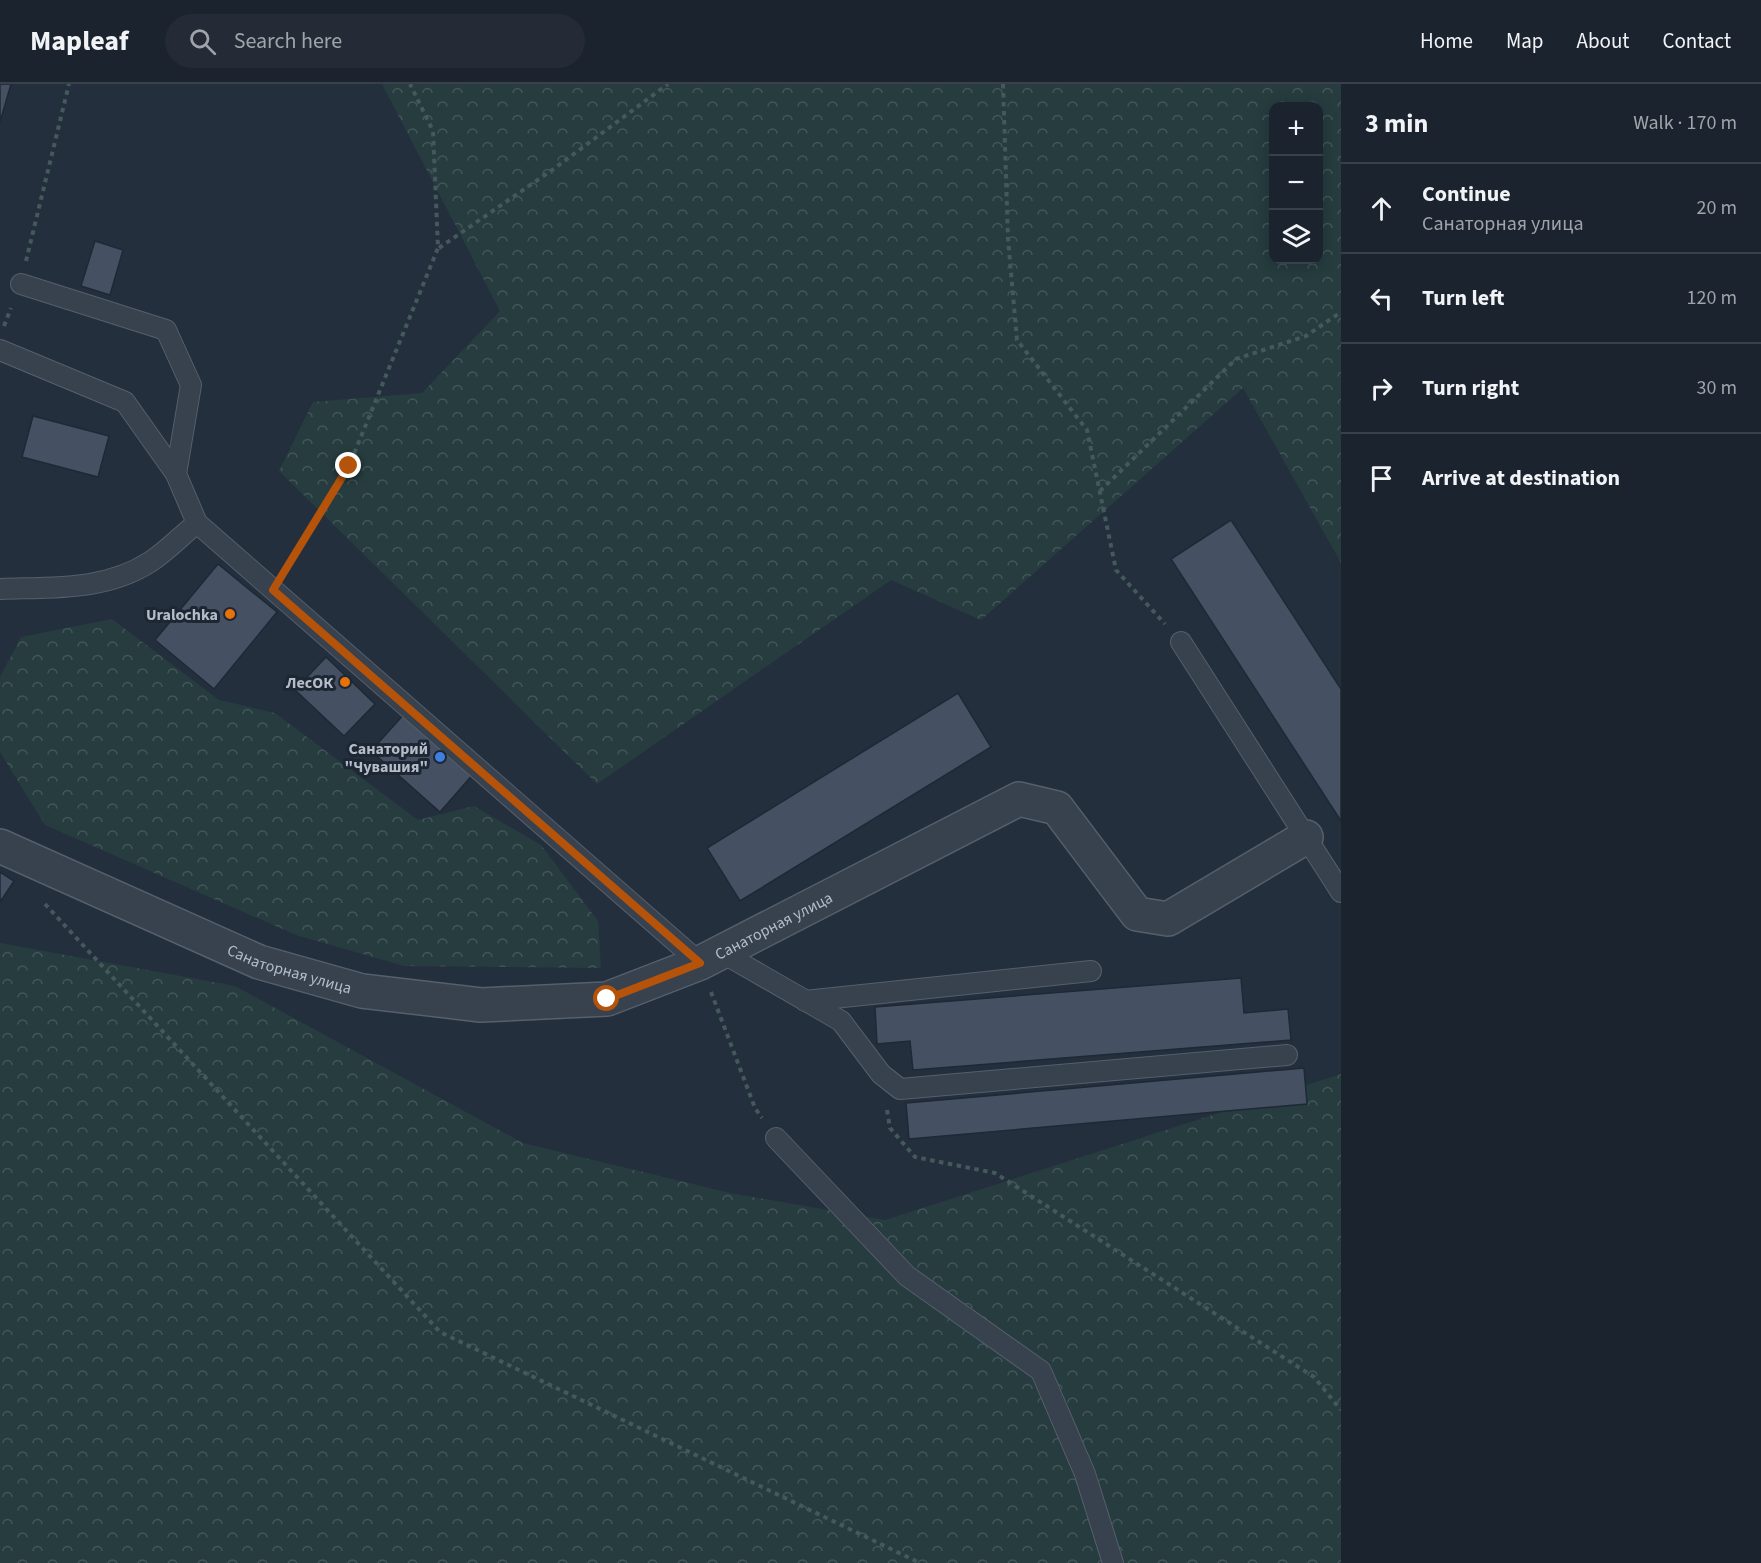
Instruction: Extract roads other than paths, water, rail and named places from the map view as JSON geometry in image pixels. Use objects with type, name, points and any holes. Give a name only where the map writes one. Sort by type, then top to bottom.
[{"type":"street","name":"Санаторная улица","points":[[0,846],[259,962],[362,992],[481,1005],[607,999],[711,957],[1019,799],[1057,808],[1137,914],[1168,919],[1306,837]]},
{"type":"lane","points":[[21,284],[166,330],[191,385],[176,474]]},
{"type":"lane","points":[[0,350],[125,402],[176,474],[197,523],[273,590],[711,957],[806,1001],[841,1021],[881,1074],[900,1089],[1287,1055]]},
{"type":"lane","points":[[0,589],[82,586],[119,578],[151,562],[197,523]]},
{"type":"lane","points":[[1181,642],[1341,892]]},
{"type":"lane","points":[[806,1001],[1091,971]]},
{"type":"lane","points":[[776,1138],[907,1276],[1041,1371],[1085,1474],[1113,1563]]},
{"type":"place","name":"Uralochka","points":[[230,614]]},
{"type":"place","name":"ЛесОК","points":[[345,682]]},
{"type":"place","name":"Санаторий \"Чувашия\"","points":[[440,757]]}]
